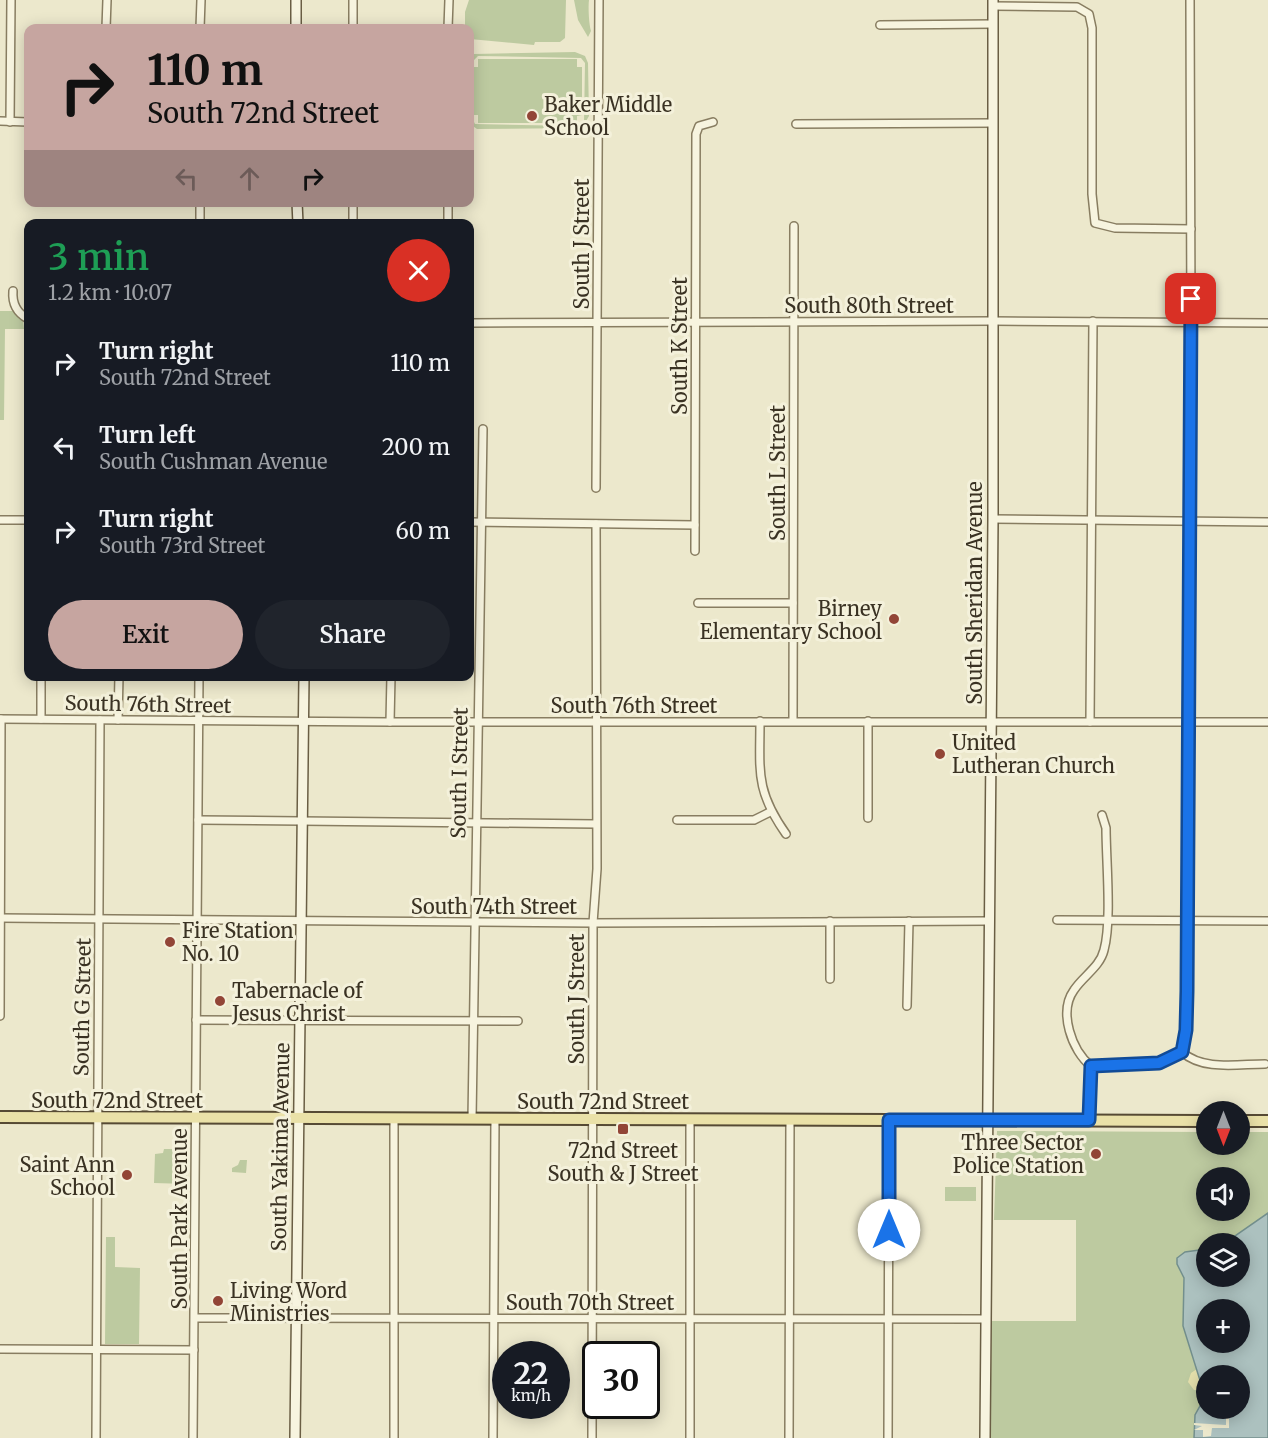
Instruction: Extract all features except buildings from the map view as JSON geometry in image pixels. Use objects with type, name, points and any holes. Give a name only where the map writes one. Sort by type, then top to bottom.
[{"type":"main road","name":"South 72nd Street","points":[[0,1117],[1196,1121]]},
{"type":"main road","points":[[1250,1121],[1268,1121]]},
{"type":"street","points":[[10,122],[11,0]]},
{"type":"street","points":[[106,0],[106,24]]},
{"type":"street","points":[[201,0],[201,24]]},
{"type":"street","points":[[296,0],[296,24]]},
{"type":"street","points":[[353,0],[353,24]]},
{"type":"street","points":[[448,0],[448,24]]},
{"type":"street","name":"South J Street","points":[[596,488],[599,0]]},
{"type":"street","points":[[1182,1052],[1186,1030],[1190,722],[1190,0]]},
{"type":"street","points":[[993,3],[1072,7],[1088,12],[1092,28],[1092,194],[1095,223],[1115,228],[1191,229]]},
{"type":"street","name":"South Sheridan Avenue","points":[[985,1438],[993,519],[993,3]]},
{"type":"street","points":[[880,25],[993,24]]},
{"type":"street","points":[[0,122],[24,122]]},
{"type":"street","name":"South K Street","points":[[695,550],[696,141],[698,127],[713,122]]},
{"type":"street","points":[[796,124],[993,123]]},
{"type":"street","name":"South L Street","points":[[793,721],[794,226]]},
{"type":"street","points":[[13,291],[13,301],[17,310],[24,316]]},
{"type":"street","name":"South 80th Street","points":[[474,323],[993,321],[1268,323]]},
{"type":"street","points":[[1090,722],[1093,321]]},
{"type":"street","name":"South I Street","points":[[472,1119],[476,722],[483,429]]},
{"type":"street","points":[[993,519],[1268,522]]},
{"type":"street","points":[[0,520],[24,520]]},
{"type":"street","points":[[474,522],[695,525]]},
{"type":"street","name":"South J Street","points":[[592,1438],[593,923],[597,869],[594,721],[596,524]]},
{"type":"street","points":[[698,603],[793,603]]},
{"type":"street","points":[[41,681],[41,719]]},
{"type":"street","points":[[118,720],[119,681]]},
{"type":"street","name":"South Park Avenue","points":[[194,1438],[199,681]]},
{"type":"street","name":"South Yakima Avenue","points":[[295,1438],[304,681]]},
{"type":"street","points":[[390,722],[391,681]]},
{"type":"street","points":[[0,1016],[1,719]]},
{"type":"street","name":"South 76th Street","points":[[1,719],[304,722],[1268,723]]},
{"type":"street","name":"South G Street","points":[[96,1438],[100,720]]},
{"type":"street","points":[[760,721],[761,784],[770,812],[786,834]]},
{"type":"street","points":[[868,721],[868,818]]},
{"type":"street","points":[[677,820],[754,820],[770,812]]},
{"type":"street","points":[[1089,1120],[1091,1066],[1078,1053],[1071,1037],[1069,1001],[1072,992],[1089,974],[1104,951],[1106,828],[1102,815]]},
{"type":"street","points":[[198,819],[596,824]]},
{"type":"street","name":"South 74th Street","points":[[0,918],[593,923],[988,921]]},
{"type":"street","points":[[1058,920],[1268,921]]},
{"type":"street","points":[[830,921],[830,979]]},
{"type":"street","points":[[907,1006],[909,921]]},
{"type":"street","points":[[196,1020],[518,1021]]},
{"type":"street","points":[[1091,1066],[1159,1063],[1182,1052]]},
{"type":"street","points":[[1182,1052],[1189,1059],[1206,1064],[1265,1064]]},
{"type":"street","points":[[394,1118],[394,1438]]},
{"type":"street","points":[[493,1438],[495,1119]]},
{"type":"street","points":[[690,1119],[690,1438]]},
{"type":"street","points":[[789,1438],[790,1120]]},
{"type":"street","points":[[888,1438],[889,1120]]},
{"type":"street","name":"South 70th Street","points":[[195,1318],[986,1319]]},
{"type":"street","points":[[0,1349],[194,1350]]},
{"type":"green space","points":[[469,0],[566,0],[565,38],[560,42],[535,42],[534,45],[474,39],[474,24],[465,24],[465,12]]},
{"type":"green space","points":[[574,0],[589,0],[591,31],[588,37],[578,20]]},
{"type":"green space","points":[[575,52],[585,56],[588,63],[589,116],[582,128],[477,129],[474,127],[474,122],[475,124],[575,126],[584,122],[585,63],[581,58],[478,56],[474,60],[474,54]]},
{"type":"green space","points":[[478,59],[577,59],[577,67],[582,67],[582,115],[577,116],[577,123],[478,123],[478,115],[474,115],[474,67],[478,67]]},
{"type":"green space","points":[[0,311],[17,311],[23,319],[24,329],[5,329],[4,420],[0,420]]},
{"type":"green space","points":[[997,1131],[1196,1132],[1196,1155],[1250,1155],[1250,1132],[1268,1132],[1268,1438],[991,1438],[991,1321],[1076,1321],[1076,1220],[994,1220]]},
{"type":"green space","points":[[164,1149],[187,1149],[187,1184],[154,1183],[155,1154],[163,1153]]},
{"type":"green space","points":[[240,1160],[247,1160],[246,1173],[232,1172],[232,1168],[238,1165]]},
{"type":"green space","points":[[945,1187],[976,1187],[976,1201],[945,1201]]},
{"type":"green space","points":[[106,1237],[115,1237],[115,1267],[140,1268],[139,1344],[105,1344]]},
{"type":"sand","points":[[1196,1370],[1196,1390],[1188,1382],[1191,1373]]},
{"type":"shaded area","points":[[1268,1213],[1268,1438],[1194,1438],[1196,1413],[1196,1419],[1250,1419],[1250,1365],[1196,1365],[1196,1368],[1183,1326],[1184,1278],[1177,1264],[1177,1258],[1185,1252],[1196,1250],[1196,1287],[1250,1287],[1250,1233],[1239,1233]]},
{"type":"pier","points":[[1226,1419],[1229,1419],[1229,1428],[1212,1428],[1211,1436],[1203,1437],[1203,1430],[1194,1430],[1202,1426],[1194,1425],[1194,1423],[1226,1425]]},
{"type":"place","name":"Baker Middle School","points":[[532,116]]},
{"type":"place","name":"Birney Elementary School","points":[[894,619]]},
{"type":"place","name":"United Lutheran Church","points":[[940,754]]},
{"type":"place","name":"Fire Station No. 10","points":[[170,942]]},
{"type":"place","name":"Tabernacle of Jesus Christ","points":[[220,1001]]},
{"type":"place","name":"72nd Street South & J Street","points":[[623,1129]]},
{"type":"place","name":"Three Sector Police Station","points":[[1096,1154]]},
{"type":"place","name":"Saint Ann School","points":[[127,1175]]},
{"type":"place","name":"Living Word Ministries","points":[[218,1301]]},
{"type":"route","points":[[889,1230],[889,1120],[1089,1120],[1091,1066],[1159,1063],[1182,1052],[1186,1030],[1187,991],[1191,299]]}]
